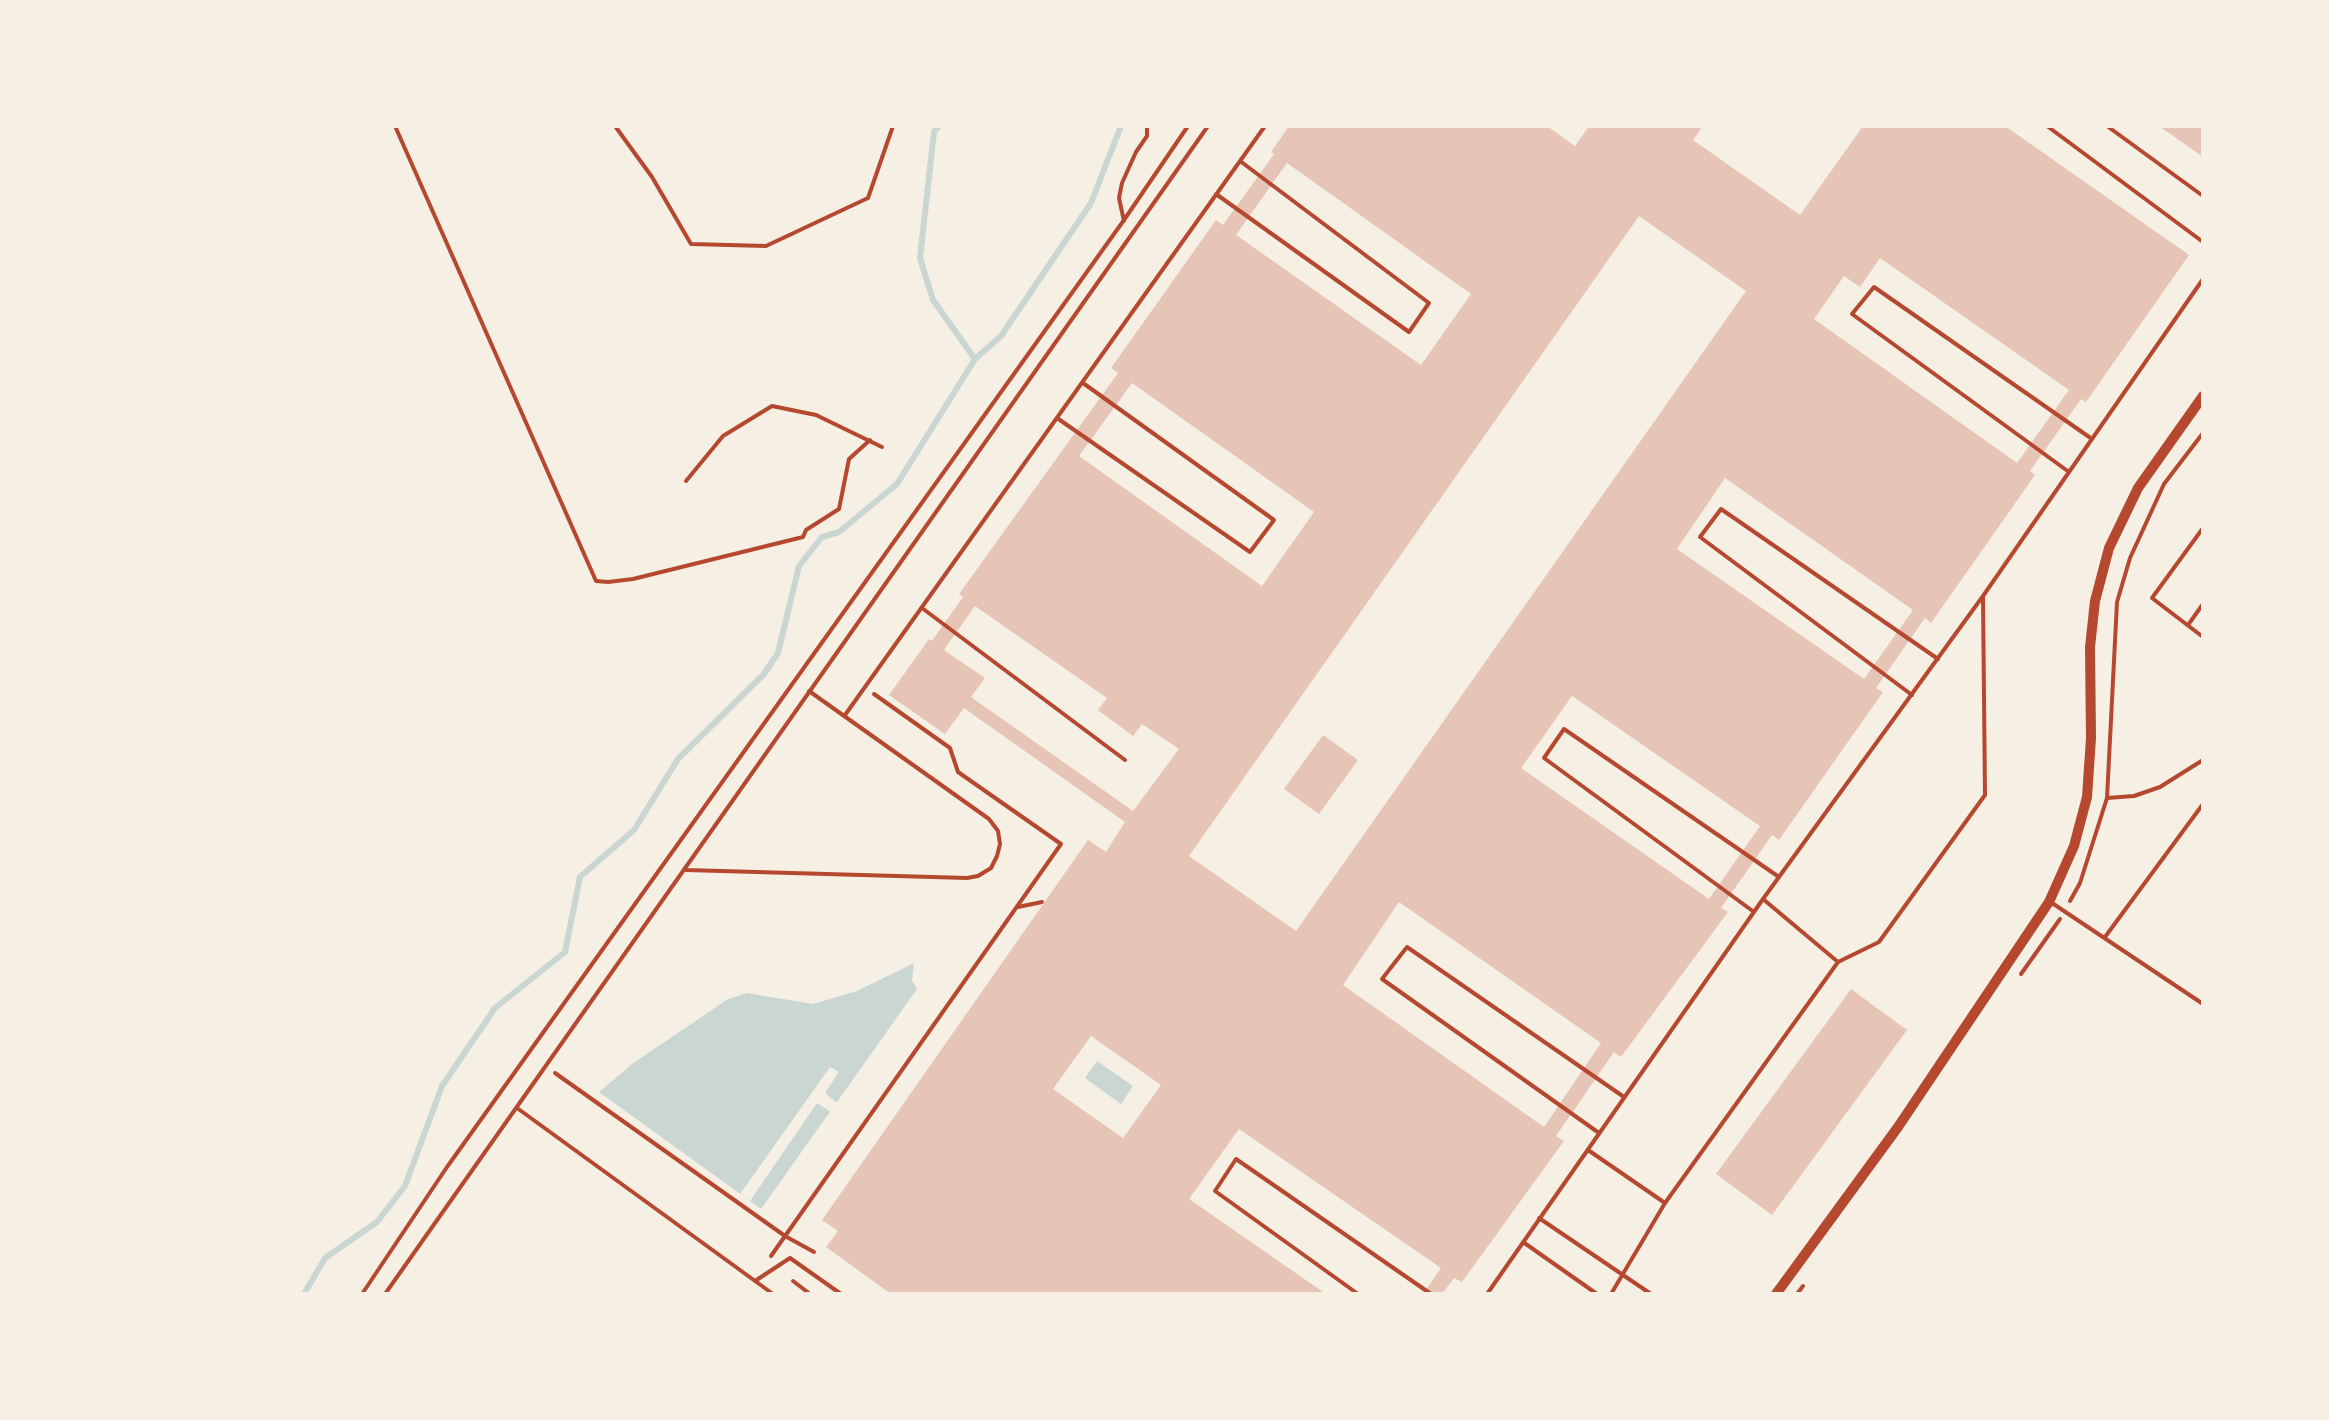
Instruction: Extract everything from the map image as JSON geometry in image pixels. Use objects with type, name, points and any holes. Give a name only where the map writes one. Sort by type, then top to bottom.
[{"type":"street","points":[[1776,1294],[1898,1127],[2049,902],[2074,846],[2087,797],[2091,738],[2090,647],[2095,601],[2109,548],[2138,488],[2203,396]]},
{"type":"lane","points":[[385,1294],[1208,126]]},
{"type":"lane","points":[[845,715],[1265,126]]},
{"type":"lane","points":[[2047,126],[2203,242]]},
{"type":"lane","points":[[2107,126],[2203,196]]},
{"type":"lane","points":[[1216,194],[1409,332],[1429,303],[1240,161]]},
{"type":"lane","points":[[1487,1294],[1763,899],[1983,596],[2203,279]]},
{"type":"lane","points":[[2069,472],[1852,314],[1874,287],[2092,439]]},
{"type":"lane","points":[[1057,418],[1250,552],[1274,520],[1082,383]]},
{"type":"lane","points":[[1912,695],[1700,537],[1721,509],[1938,659]]},
{"type":"lane","points":[[2203,528],[2152,598],[2203,637]]},
{"type":"lane","points":[[1611,1294],[1665,1203],[1838,962],[1879,942],[1985,795],[1983,596]]},
{"type":"lane","points":[[2188,625],[2203,604]]},
{"type":"lane","points":[[922,608],[1125,760]]},
{"type":"lane","points":[[686,870],[967,878],[991,868],[1000,844],[998,831],[989,819],[809,691]]},
{"type":"lane","points":[[1754,912],[1544,758],[1564,729],[1779,877]]},
{"type":"lane","points":[[2105,937],[2203,804]]},
{"type":"lane","points":[[1763,899],[1838,962]]},
{"type":"lane","points":[[2049,902],[2203,1004]]},
{"type":"lane","points":[[1599,1133],[1382,979],[1407,947],[1624,1097]]},
{"type":"lane","points":[[517,1108],[773,1294]]},
{"type":"lane","points":[[1587,1150],[1665,1203]]},
{"type":"lane","points":[[1358,1294],[1215,1191],[1236,1159],[1431,1294]]},
{"type":"lane","points":[[1539,1218],[1651,1294]]},
{"type":"lane","points":[[1523,1242],[1597,1294]]},
{"type":"lane","points":[[755,1281],[790,1258],[841,1294]]},
{"type":"path","points":[[395,126],[596,581],[633,579],[803,537],[806,530],[839,509],[849,459],[870,440]]},
{"type":"path","points":[[615,126],[652,177],[691,244],[766,246],[868,198],[893,126]]},
{"type":"path","points":[[1124,220],[1119,198],[1122,183],[1147,136],[1147,126]]},
{"type":"path","points":[[362,1294],[447,1167],[1188,126]]},
{"type":"path","points":[[686,481],[723,436],[772,406],[816,415],[882,447]]},
{"type":"path","points":[[2020,975],[2064,912],[2080,883],[2107,798],[2117,602],[2130,558],[2164,484],[2203,433]]},
{"type":"path","points":[[770,1258],[1061,844],[958,772],[950,748],[865,687]]},
{"type":"path","points":[[2107,798],[2134,796],[2160,787],[2203,760]]},
{"type":"path","points":[[1016,907],[1042,902]]},
{"type":"path","points":[[547,1067],[785,1236],[814,1252]]},
{"type":"path","points":[[793,1281],[810,1294]]},
{"type":"path","points":[[1797,1294],[1806,1281]]},
{"type":"shaded area","points":[[914,963],[912,981],[917,989],[761,1209],[599,1092],[632,1064],[728,999],[747,993],[813,1004],[857,991]]},
{"type":"shaded area","points":[[1097,1061],[1133,1086],[1121,1104],[1085,1078]]},
{"type":"pier","points":[[830,1067],[839,1072],[825,1093],[837,1103],[831,1112],[817,1103],[750,1201],[740,1194]]},
{"type":"building","points":[[1289,126],[1547,126],[1575,146],[1589,126],[1703,126],[1693,140],[1800,215],[1863,126],[2005,126],[2189,255],[2086,402],[2081,399],[2030,471],[2035,475],[1931,623],[1925,618],[1876,688],[1883,692],[1779,840],[1772,835],[1721,908],[1728,912],[1621,1057],[1614,1052],[1556,1136],[1564,1141],[1462,1282],[1454,1278],[1442,1294],[1423,1294],[1441,1268],[1239,1129],[1189,1199],[1326,1294],[891,1294],[826,1247],[838,1231],[822,1220],[1088,840],[1106,852],[1125,822],[964,708],[945,734],[889,695],[929,639],[932,641],[963,597],[959,594],[1118,373],[1111,368],[1216,220],[1223,225],[1274,154],[1271,152]],"holes":[[[1287,163],[1471,294],[1421,365],[1236,235]],[[1639,216],[1746,291],[1296,931],[1189,856]],[[1880,258],[2069,390],[2017,463],[1814,319],[1844,276],[1860,287]],[[1132,383],[1314,512],[1262,586],[1079,456]],[[1725,478],[1913,610],[1864,679],[1677,549]],[[975,606],[1107,698],[1098,710],[1133,736],[1142,724],[1179,749],[1133,811],[971,697],[985,678],[944,650]],[[1572,696],[1760,826],[1709,899],[1521,768]],[[1399,902],[1601,1043],[1544,1127],[1343,985]],[[1091,1036],[1161,1085],[1123,1138],[1053,1089]]]},
{"type":"building","points":[[2159,126],[2203,126],[2203,157]]},
{"type":"building","points":[[1323,735],[1358,760],[1319,814],[1284,789]]},
{"type":"building","points":[[1851,989],[1907,1030],[1772,1215],[1716,1174]]},
{"type":"waterway","points":[[939,126],[934,132],[920,258],[933,300],[975,359]]},
{"type":"waterway","points":[[304,1294],[325,1258],[377,1222],[405,1186],[442,1086],[495,1008],[565,952],[580,877],[634,830],[678,759],[764,674],[778,653],[799,566],[822,537],[839,532],[897,484],[975,359],[1001,336],[1091,203],[1121,126]]}]
